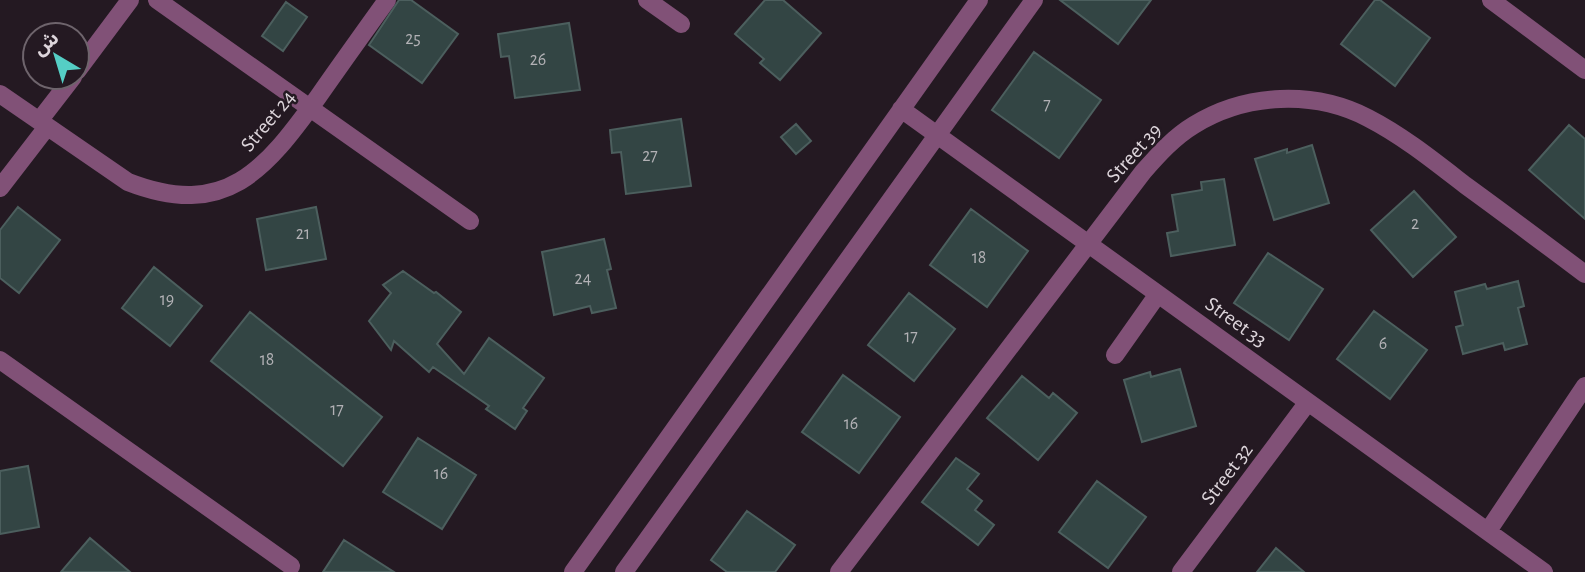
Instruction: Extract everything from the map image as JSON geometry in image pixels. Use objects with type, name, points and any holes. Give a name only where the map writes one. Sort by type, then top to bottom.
[{"type":"street","points":[[91,52],[130,0]]},
{"type":"street","points":[[157,0],[470,221]]},
{"type":"street","name":"Street 24","points":[[0,94],[128,182],[151,191],[192,195],[214,191],[234,184],[261,167],[275,154],[387,0]]},
{"type":"street","points":[[647,0],[681,24]]},
{"type":"street","points":[[573,572],[979,0]]},
{"type":"street","points":[[624,572],[1034,0]]},
{"type":"street","points":[[1490,0],[1585,70]]},
{"type":"street","points":[[0,188],[64,91]]},
{"type":"street","name":"Street 39","points":[[839,572],[1160,153],[1194,125],[1211,116],[1245,104],[1278,99],[1301,99],[1345,108],[1387,128],[1585,274]]},
{"type":"street","name":"Street 33","points":[[901,109],[1544,572]]},
{"type":"street","points":[[1115,355],[1158,294]]},
{"type":"street","points":[[0,360],[291,566]]},
{"type":"street","points":[[1488,531],[1585,386]]},
{"type":"street","name":"Street 32","points":[[1181,572],[1308,402]]},
{"type":"building","points":[[399,0],[411,0],[458,34],[422,83],[369,45]]},
{"type":"building","points":[[765,0],[783,0],[821,33],[780,80],[760,63],[764,59],[735,34]]},
{"type":"building","points":[[1060,0],[1151,0],[1118,44]]},
{"type":"building","points":[[1375,0],[1380,0],[1430,38],[1395,86],[1341,44]]},
{"type":"building","points":[[286,2],[307,17],[283,51],[262,36]]},
{"type":"building","points":[[569,23],[580,90],[515,98],[509,56],[501,57],[498,34]]},
{"type":"building","points":[[1034,52],[1101,100],[1059,158],[992,110]]},
{"type":"building","points":[[681,119],[691,186],[626,194],[621,152],[612,153],[610,130]]},
{"type":"building","points":[[796,124],[811,141],[796,154],[781,137]]},
{"type":"building","points":[[1569,125],[1585,139],[1585,219],[1529,170]]},
{"type":"building","points":[[1312,145],[1329,203],[1274,220],[1255,159]]},
{"type":"building","points":[[1224,179],[1235,245],[1171,256],[1167,233],[1178,231],[1172,195],[1202,190],[1201,182]]},
{"type":"building","points":[[1414,191],[1456,237],[1413,277],[1371,230]]},
{"type":"building","points":[[18,207],[60,240],[19,293],[0,278],[0,230]]},
{"type":"building","points":[[316,207],[326,259],[266,270],[257,219]]},
{"type":"building","points":[[971,209],[1028,251],[987,307],[930,265]]},
{"type":"building","points":[[604,239],[611,269],[607,270],[616,308],[592,313],[590,306],[554,315],[542,252]]},
{"type":"building","points":[[1268,253],[1323,289],[1289,340],[1234,303]]},
{"type":"building","points":[[154,267],[202,306],[170,346],[122,308]]},
{"type":"building","points":[[403,271],[461,312],[437,344],[464,374],[489,338],[544,378],[523,408],[527,411],[515,429],[486,409],[489,406],[433,367],[429,372],[394,341],[391,350],[369,321],[391,293],[383,285]]},
{"type":"building","points":[[1518,281],[1524,306],[1518,308],[1527,344],[1505,350],[1503,343],[1463,354],[1456,327],[1463,325],[1455,292],[1485,284],[1487,289]]},
{"type":"building","points":[[909,293],[955,329],[914,381],[868,345]]},
{"type":"building","points":[[1374,311],[1427,350],[1390,399],[1337,359]]},
{"type":"building","points":[[250,312],[382,417],[343,466],[211,361]]},
{"type":"building","points":[[1180,369],[1196,426],[1142,442],[1124,380],[1150,372],[1151,377]]},
{"type":"building","points":[[843,375],[900,417],[859,473],[802,432]]},
{"type":"building","points":[[1022,376],[1049,398],[1053,393],[1077,413],[1038,460],[987,418]]},
{"type":"building","points":[[418,438],[476,475],[442,529],[383,492]]},
{"type":"building","points":[[956,458],[979,474],[967,489],[982,501],[975,510],[994,525],[978,545],[922,502]]},
{"type":"building","points":[[28,466],[39,527],[0,534],[0,471]]},
{"type":"building","points":[[1097,481],[1146,517],[1108,568],[1059,532]]},
{"type":"building","points":[[747,511],[795,545],[775,572],[727,572],[711,560]]},
{"type":"building","points":[[90,538],[130,572],[61,572]]},
{"type":"building","points":[[344,540],[394,572],[323,572]]},
{"type":"building","points":[[1276,548],[1304,572],[1257,572]]}]
